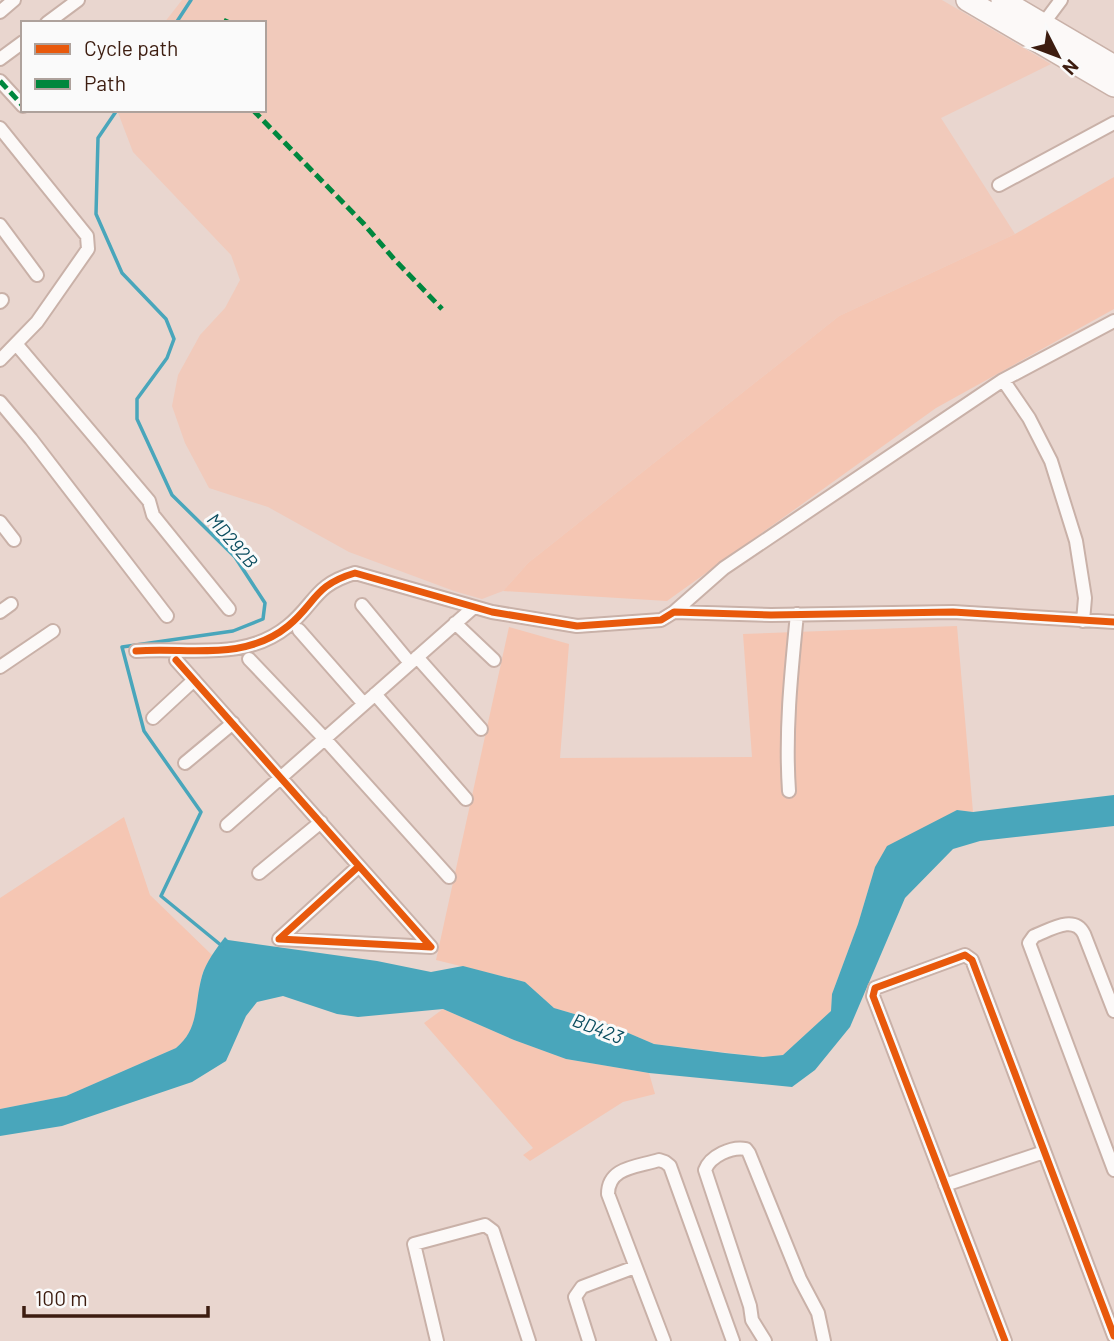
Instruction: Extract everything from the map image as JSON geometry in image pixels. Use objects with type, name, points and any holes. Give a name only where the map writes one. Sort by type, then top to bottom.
[{"type":"main road","points":[[967,0],[1114,86]]},
{"type":"main road","points":[[1003,0],[1114,66]]},
{"type":"street","points":[[0,12],[15,0]]},
{"type":"street","points":[[63,18],[78,0]]},
{"type":"street","points":[[1044,24],[1061,0]]},
{"type":"street","points":[[0,59],[21,43]]},
{"type":"street","points":[[0,81],[21,104]]},
{"type":"street","points":[[999,185],[1114,123]]},
{"type":"street","points":[[0,128],[87,236],[89,242],[88,248],[37,322],[0,360]]},
{"type":"street","points":[[0,225],[37,275]]},
{"type":"street","points":[[136,651],[165,649],[218,652],[240,649],[263,641],[288,626],[315,594],[336,579],[355,573],[474,607],[577,626],[661,620],[674,612],[724,568],[1003,380],[1114,321]]},
{"type":"street","points":[[17,345],[149,500],[153,515],[229,609]]},
{"type":"street","points":[[1003,380],[1029,418],[1051,461],[1076,541],[1085,598],[1083,621]]},
{"type":"street","points":[[0,402],[167,616]]},
{"type":"street","points":[[0,522],[14,540]]},
{"type":"street","points":[[0,612],[11,604]]},
{"type":"street","points":[[362,605],[481,729]]},
{"type":"street","points":[[227,825],[474,607]]},
{"type":"street","points":[[674,612],[953,612],[1114,622]]},
{"type":"street","points":[[789,791],[787,719],[797,614]]},
{"type":"street","points":[[456,623],[494,660]]},
{"type":"street","points":[[299,630],[364,704]]},
{"type":"street","points":[[0,667],[54,631]]},
{"type":"street","points":[[249,659],[449,877]]},
{"type":"street","points":[[176,660],[431,947],[279,939],[359,866]]},
{"type":"street","points":[[153,718],[194,680]]},
{"type":"street","points":[[375,694],[466,799]]},
{"type":"street","points":[[185,763],[233,723]]},
{"type":"street","points":[[259,873],[321,822]]},
{"type":"street","points":[[1114,1011],[1078,925],[1063,925],[1031,939],[1029,943],[1114,1170]]},
{"type":"street","points":[[1005,1341],[873,996],[875,988],[965,955],[972,960],[1114,1336]]},
{"type":"street","points":[[765,1341],[752,1320],[750,1306],[705,1170],[713,1158],[739,1147],[749,1153],[800,1279],[818,1313],[824,1341]]},
{"type":"street","points":[[945,1185],[1044,1152]]},
{"type":"street","points":[[664,1341],[608,1194],[611,1178],[618,1172],[659,1160],[670,1166],[733,1341]]},
{"type":"street","points":[[437,1341],[414,1244],[485,1225],[493,1231],[529,1341]]},
{"type":"street","points":[[589,1341],[576,1293],[582,1287],[635,1267]]},
{"type":"shaded area","points":[[182,0],[942,0],[1051,64],[941,118],[1015,234],[839,316],[528,563],[503,591],[482,599],[349,552],[268,507],[209,488],[185,443],[172,406],[178,375],[200,335],[225,308],[240,280],[231,255],[133,152],[118,112],[266,112],[266,21],[166,21]]},
{"type":"shaded area","points":[[1114,177],[1114,309],[936,408],[667,601],[503,591],[528,563],[839,316],[1015,234]]},
{"type":"shaded area","points":[[957,626],[973,812],[957,810],[875,867],[858,924],[832,994],[831,1011],[783,1055],[763,1057],[654,1044],[605,1023],[554,1008],[525,982],[436,960],[509,627],[569,644],[560,758],[752,757],[743,634]]},
{"type":"shaded area","points":[[124,817],[150,895],[212,955],[202,975],[193,1023],[184,1040],[176,1048],[66,1096],[0,1109],[0,898]]},
{"type":"shaded area","points":[[443,1009],[566,1059],[649,1073],[655,1094],[623,1102],[530,1161],[523,1155],[533,1148],[424,1023]]},
{"type":"water","name":"BD423","points":[[1114,795],[1114,826],[980,841],[953,849],[905,898],[850,1027],[815,1070],[792,1087],[649,1073],[566,1059],[443,1009],[358,1017],[337,1014],[283,996],[257,1002],[246,1016],[226,1061],[192,1082],[62,1126],[0,1136],[0,1109],[66,1096],[176,1048],[193,1024],[202,976],[225,937],[228,940],[377,961],[431,972],[463,966],[525,982],[554,1008],[605,1023],[654,1044],[763,1057],[783,1055],[831,1011],[832,994],[858,924],[875,867],[887,846],[957,810],[973,812]]},
{"type":"waterway","name":"MD292B","points":[[177,21],[191,0]]},
{"type":"waterway","name":"MD292B","points":[[116,112],[98,138],[96,214],[122,273],[166,319],[174,339],[167,358],[137,399],[137,419],[172,495],[235,557],[265,603],[263,619],[233,631],[122,647],[144,731],[201,812],[161,896],[222,946]]},
{"type":"marked path","points":[[0,81],[21,104]]},
{"type":"marked path","points":[[255,112],[442,309]]},
{"type":"cycle path","points":[[136,651],[215,650],[253,645],[288,626],[331,583],[355,573],[492,612],[577,626],[661,620],[674,612],[771,615],[953,612],[1114,622]]},
{"type":"cycle path","points":[[176,660],[431,947],[279,939],[359,866]]},
{"type":"cycle path","points":[[1005,1341],[873,996],[875,988],[965,955],[972,960],[1114,1336]]}]
